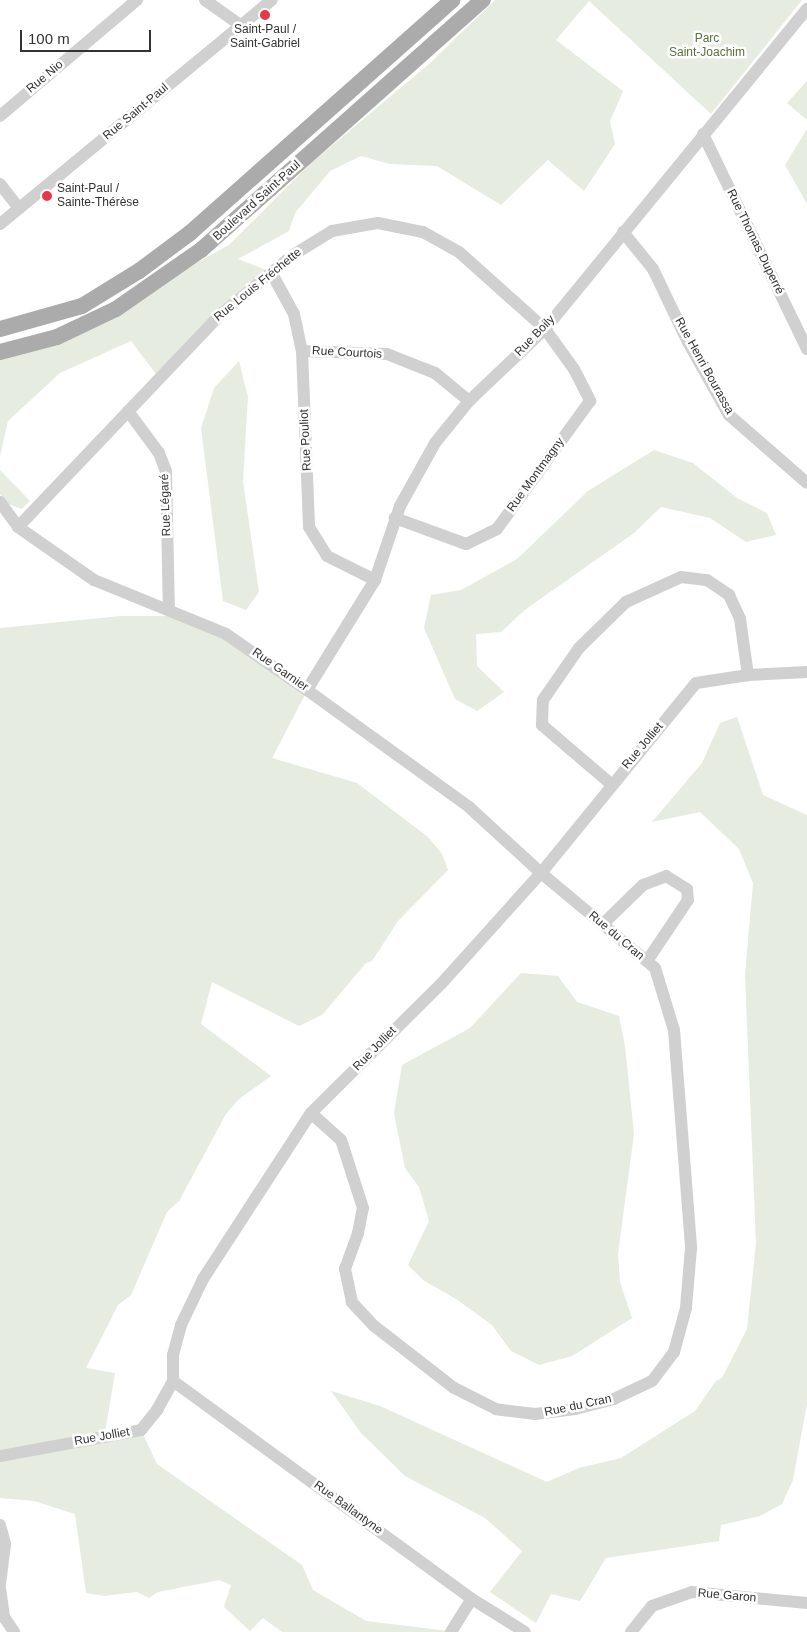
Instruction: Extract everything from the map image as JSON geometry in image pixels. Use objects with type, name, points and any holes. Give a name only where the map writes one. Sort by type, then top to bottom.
[{"type":"main road","name":"Boulevard Saint-Paul","points":[[0,329],[82,306],[139,271],[190,233],[452,0]]},
{"type":"main road","name":"Boulevard Saint-Paul","points":[[0,352],[57,337],[116,309],[201,250],[483,0]]},
{"type":"street","name":"Rue Nio","points":[[0,116],[137,0]]},
{"type":"street","points":[[205,0],[240,25]]},
{"type":"street","name":"Rue Saint-Paul","points":[[0,224],[272,0]]},
{"type":"street","name":"Rue Boily","points":[[307,690],[375,580],[395,518],[435,443],[469,402],[545,329],[622,232],[807,9]]},
{"type":"street","name":"Rue Thomas Duperré","points":[[703,134],[807,349]]},
{"type":"street","points":[[0,184],[19,208]]},
{"type":"street","name":"Rue Louis Fréchette","points":[[18,527],[220,315],[271,272],[332,231],[378,223],[423,232],[459,252],[545,329]]},
{"type":"street","name":"Rue Henri Bourassa","points":[[622,232],[653,269],[688,342],[729,415],[807,483]]},
{"type":"street","name":"Rue Pouliot","points":[[271,272],[294,314],[302,350],[310,527],[327,556],[375,580]]},
{"type":"street","name":"Rue Montmagny","points":[[395,518],[466,544],[497,529],[590,402],[574,369],[545,329]]},
{"type":"street","name":"Rue Courtois","points":[[302,350],[387,354],[435,373],[469,402]]},
{"type":"street","name":"Rue Légaré","points":[[128,411],[159,452],[166,471],[169,609]]},
{"type":"street","name":"Rue Garnier","points":[[0,502],[18,527],[94,580],[169,609],[226,634],[469,807],[541,873]]},
{"type":"street","points":[[611,784],[542,725],[543,700],[579,648],[626,602],[681,577],[707,580],[729,595],[740,619],[748,675]]},
{"type":"street","name":"Rue Jolliet","points":[[0,1456],[140,1430],[157,1410],[173,1381],[173,1355],[181,1325],[203,1279],[311,1113],[441,984],[541,873],[611,784],[696,683],[748,675],[807,672]]},
{"type":"street","name":"Rue du Cran","points":[[311,1113],[341,1140],[355,1176],[363,1208],[358,1234],[345,1269],[352,1302],[374,1326],[454,1388],[496,1409],[535,1414],[614,1399],[652,1381],[674,1352],[686,1308],[691,1248],[674,1030],[654,968],[541,873]]},
{"type":"street","points":[[603,924],[643,885],[666,876],[687,889],[688,900],[647,961]]},
{"type":"street","name":"Rue Ballantyne","points":[[173,1381],[472,1599],[525,1632]]},
{"type":"street","points":[[0,1525],[5,1544],[0,1583]]},
{"type":"street","points":[[0,1588],[4,1617],[14,1632]]},
{"type":"street","name":"Rue Garon","points":[[631,1632],[652,1606],[692,1592],[807,1604]]},
{"type":"street","points":[[450,1632],[472,1599]]},
{"type":"green space","name":"Parc Saint-Joachim","points":[[495,0],[802,0],[711,114],[589,1],[556,40],[623,91],[610,121],[615,144],[584,191],[548,160],[501,205],[437,166],[390,164],[361,156],[330,171],[295,213],[289,231],[238,259],[271,272],[159,378],[131,341],[60,373],[8,421],[0,456],[0,354],[164,281],[229,245],[311,163],[429,64]]},
{"type":"green space","points":[[807,81],[807,120],[787,103]]},
{"type":"green space","points":[[807,129],[807,204],[785,165]]},
{"type":"green space","points":[[239,361],[248,397],[243,481],[259,592],[246,610],[223,601],[201,428],[214,388]]},
{"type":"green space","points":[[654,450],[693,463],[737,498],[767,513],[776,535],[746,542],[710,518],[661,507],[634,533],[526,609],[501,632],[476,634],[477,666],[504,692],[477,711],[455,699],[424,628],[431,595],[461,590],[517,559],[588,491]]},
{"type":"green space","points":[[0,470],[30,501],[22,509],[8,504],[0,494]]},
{"type":"green space","points":[[121,616],[169,616],[222,638],[306,693],[272,758],[357,783],[428,837],[442,854],[448,870],[398,921],[372,961],[366,963],[322,1015],[299,1026],[212,982],[201,1024],[271,1076],[239,1099],[226,1114],[179,1201],[167,1212],[131,1295],[118,1305],[86,1368],[115,1373],[104,1439],[141,1430],[157,1464],[302,1565],[313,1590],[366,1621],[457,1632],[282,1632],[263,1618],[250,1631],[224,1607],[231,1585],[219,1580],[158,1592],[149,1598],[137,1592],[104,1596],[86,1593],[75,1514],[34,1501],[0,1498],[0,628]]},
{"type":"green space","points":[[737,717],[763,795],[807,815],[807,1404],[793,1480],[782,1504],[760,1516],[721,1525],[719,1541],[606,1558],[580,1601],[551,1594],[536,1623],[490,1592],[522,1551],[485,1518],[405,1476],[361,1433],[331,1391],[380,1406],[547,1482],[579,1468],[621,1458],[695,1411],[716,1381],[722,1378],[747,1329],[756,1243],[745,975],[753,883],[739,849],[700,812],[652,822],[702,763],[720,723]]},
{"type":"green space","points":[[521,973],[558,976],[577,1002],[619,1016],[625,1046],[634,1134],[618,1254],[620,1282],[632,1318],[572,1356],[539,1365],[511,1351],[492,1325],[456,1299],[423,1280],[408,1265],[429,1221],[419,1187],[405,1168],[394,1113],[402,1065],[470,1028]]},
{"type":"place","name":"Saint-Paul / Saint-Gabriel","points":[[265,15]]},
{"type":"place","name":"Saint-Paul / Sainte-Thérèse","points":[[47,196]]}]
